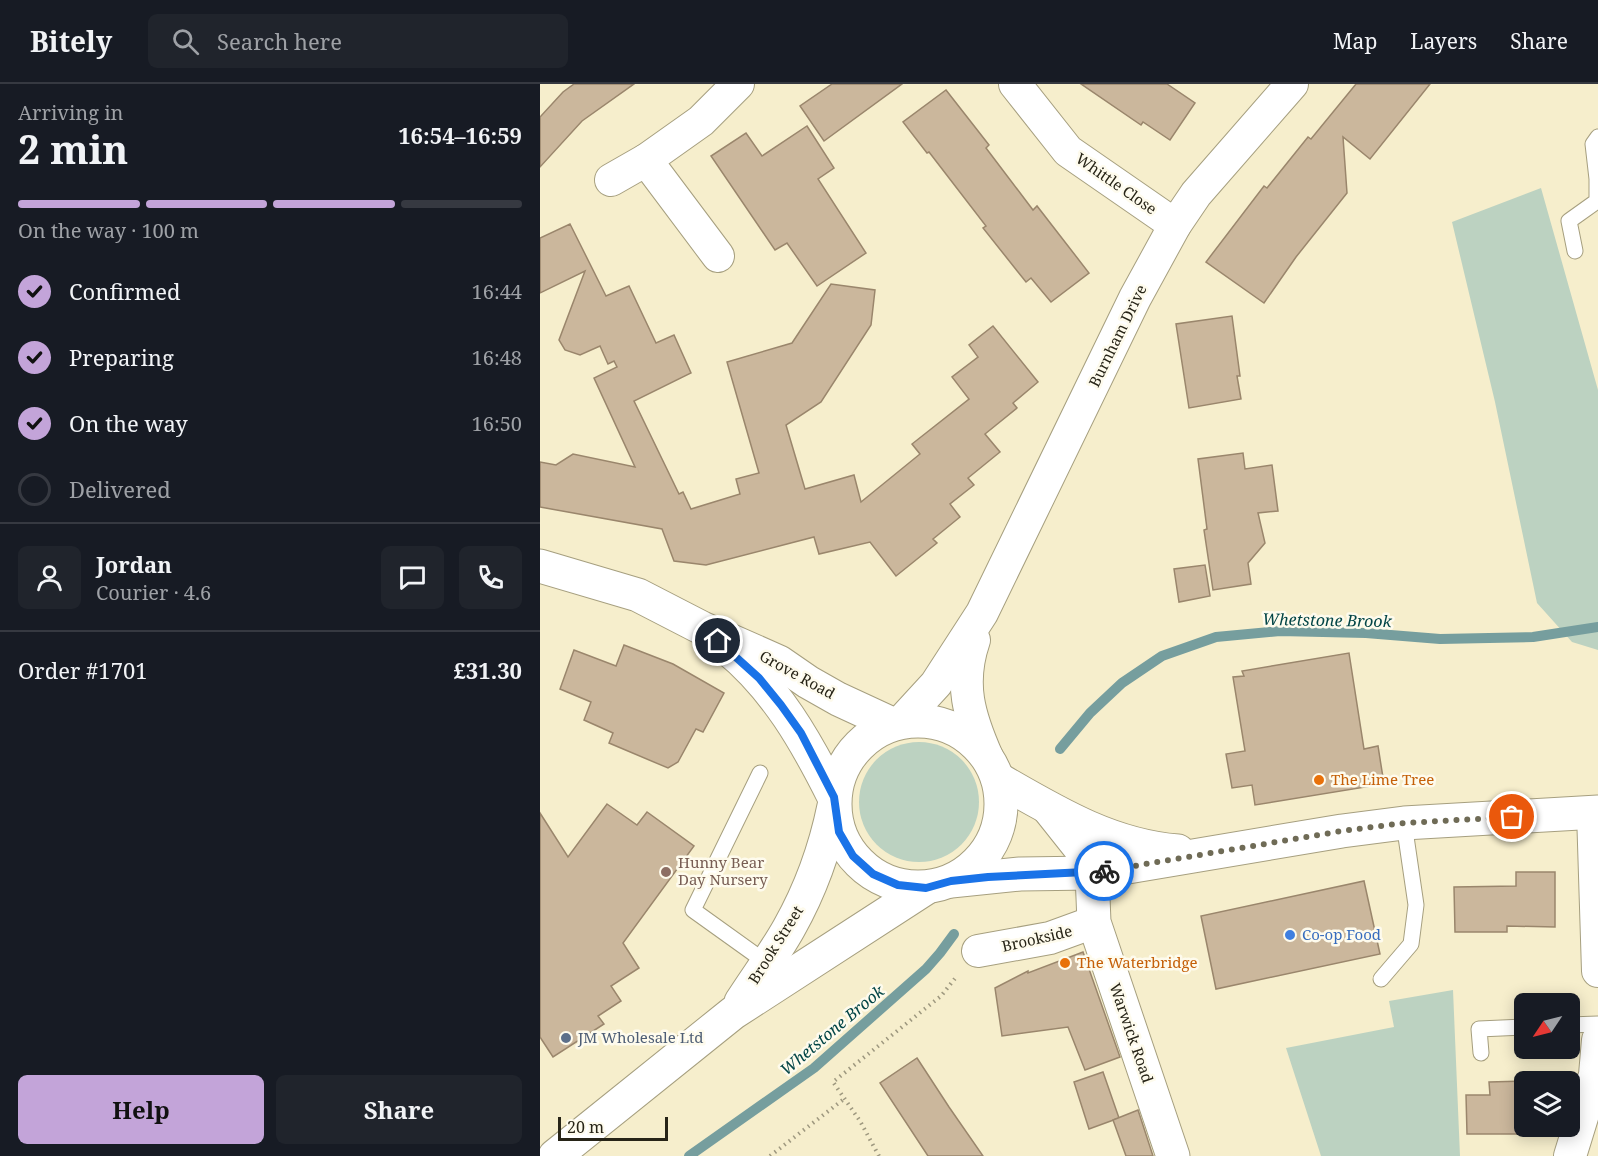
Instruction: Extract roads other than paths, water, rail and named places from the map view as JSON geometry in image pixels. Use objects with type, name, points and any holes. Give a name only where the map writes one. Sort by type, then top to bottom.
[{"type":"street","points":[[611,180],[646,160],[701,121],[738,84]]},
{"type":"street","name":"Whittle Close","points":[[1015,84],[1068,151],[1175,225]]},
{"type":"street","name":"Burnham Drive","points":[[897,723],[936,684],[982,613],[1135,298],[1175,225],[1196,194],[1292,84]]},
{"type":"street","points":[[646,160],[718,256]]},
{"type":"street","name":"Grove Road","points":[[540,566],[638,595],[702,628],[779,662],[838,699],[897,723]]},
{"type":"street","name":"Burnham Drive","points":[[982,613],[971,649],[966,680],[970,714],[993,768]]},
{"type":"street","name":"Grove Road","points":[[702,628],[759,678],[781,705],[801,733],[834,801]]},
{"type":"street","points":[[1216,854],[1158,849],[1091,830],[1049,809],[993,768],[971,739],[950,726],[927,720],[897,723],[870,735],[852,752],[840,773],[834,801],[839,832],[853,856],[873,874],[898,885],[938,884],[1020,874],[1092,873],[1216,854],[1342,831],[1404,823],[1596,812],[1598,971]]},
{"type":"street","points":[[938,884],[972,869],[988,850],[999,828],[1002,803],[993,768]]},
{"type":"street","name":"Brook Street","points":[[733,1013],[788,930],[806,897],[827,840],[834,801]]},
{"type":"street","points":[[1049,809],[1080,848],[1092,873]]},
{"type":"street","name":"Warwick Road","points":[[1092,873],[1094,922],[1173,1156]]},
{"type":"street","name":"Brook Street","points":[[555,1156],[733,1013],[938,884]]},
{"type":"street","name":"Brookside","points":[[978,951],[1050,938],[1094,922]]},
{"type":"street","points":[[1570,1156],[1596,1075],[1598,1040]]},
{"type":"lane","points":[[1575,250],[1569,221],[1597,201],[1593,144],[1598,137]]},
{"type":"lane","points":[[760,773],[693,910],[766,963]]},
{"type":"lane","points":[[1381,979],[1412,944],[1416,905],[1404,823]]},
{"type":"lane","points":[[1580,1025],[1598,1024]]},
{"type":"lane","points":[[1481,1053],[1479,1029],[1514,1027]]},
{"type":"waterway","name":"Whetstone Brook","points":[[1060,749],[1090,713],[1122,683],[1162,656],[1216,637],[1280,631],[1366,633],[1440,639],[1533,637],[1598,627]]},
{"type":"waterway","name":"Whetstone Brook","points":[[689,1156],[814,1068],[926,969],[954,934]]},
{"type":"place","name":"The Lime Tree","points":[[1319,780]]},
{"type":"place","name":"Hunny Bear Day Nursery","points":[[666,872]]},
{"type":"place","name":"Co-op Food","points":[[1290,935]]},
{"type":"place","name":"The Waterbridge","points":[[1065,963]]},
{"type":"place","name":"JM Wholesale Ltd","points":[[566,1038]]}]
